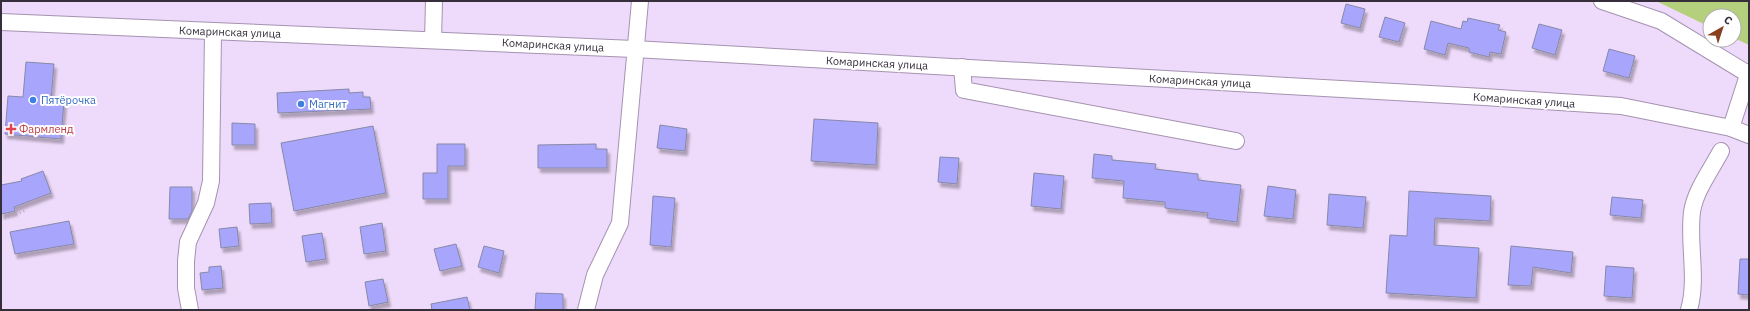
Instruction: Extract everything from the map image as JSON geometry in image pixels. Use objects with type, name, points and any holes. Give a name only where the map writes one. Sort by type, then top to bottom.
[{"type":"street","points":[[433,40],[434,1]]},
{"type":"street","points":[[586,310],[594,275],[620,223],[634,49],[640,1]]},
{"type":"street","points":[[1602,1],[1662,21],[1748,73],[1731,128]]},
{"type":"street","name":"Комаринская улица","points":[[1,22],[634,49],[1621,106],[1731,128],[1749,135]]},
{"type":"street","points":[[190,310],[186,288],[188,242],[206,203],[211,181],[213,32]]},
{"type":"street","points":[[962,67],[964,90],[1236,141]]},
{"type":"street","points":[[1689,310],[1694,294],[1692,212],[1696,196],[1721,151]]},
{"type":"path","points":[[1,220],[27,210]]},
{"type":"green space","points":[[1656,1],[1749,1],[1749,45],[1742,42],[1742,8],[1702,8],[1702,23]]},
{"type":"building","points":[[1346,4],[1365,9],[1360,28],[1341,23]]},
{"type":"building","points":[[1385,17],[1405,23],[1399,42],[1379,37]]},
{"type":"building","points":[[1468,18],[1500,25],[1498,30],[1506,32],[1501,54],[1490,52],[1489,57],[1469,52],[1469,48],[1448,43],[1445,55],[1424,49],[1431,21],[1461,29],[1463,21],[1467,22]]},
{"type":"building","points":[[1539,24],[1562,30],[1555,55],[1532,48]]},
{"type":"building","points":[[1609,49],[1635,56],[1629,78],[1603,71]]},
{"type":"building","name":"Пятёрочка","points":[[26,62],[54,64],[51,99],[64,101],[61,139],[5,134],[8,96],[23,97]]},
{"type":"building","points":[[349,89],[349,93],[363,92],[363,97],[370,97],[371,109],[278,113],[277,93]]},
{"type":"building","points":[[814,119],[878,123],[876,165],[811,161]]},
{"type":"building","points":[[232,123],[255,124],[255,145],[232,145]]},
{"type":"building","points":[[660,125],[687,129],[685,151],[657,148]]},
{"type":"building","points":[[373,126],[386,193],[294,211],[281,143]]},
{"type":"building","points":[[437,144],[465,144],[465,166],[448,166],[448,199],[423,199],[423,173],[437,173]]},
{"type":"building","points":[[596,144],[596,149],[607,149],[607,168],[538,168],[538,145]]},
{"type":"building","points":[[1094,154],[1112,156],[1112,160],[1156,164],[1155,169],[1198,174],[1198,180],[1241,185],[1237,222],[1207,218],[1208,213],[1165,208],[1165,202],[1123,198],[1124,181],[1092,178]]},
{"type":"building","points":[[940,157],[959,158],[957,184],[938,182]]},
{"type":"building","points":[[43,171],[51,193],[14,207],[15,211],[1,214],[1,185],[22,181],[21,179]]},
{"type":"building","points":[[1034,173],[1064,176],[1061,209],[1031,206]]},
{"type":"building","points":[[1268,186],[1296,190],[1293,219],[1264,216]]},
{"type":"building","points":[[170,187],[192,187],[192,211],[188,219],[169,219]]},
{"type":"building","points":[[1409,191],[1491,196],[1490,221],[1435,218],[1434,245],[1479,248],[1476,298],[1386,293],[1390,235],[1407,236]]},
{"type":"building","points":[[1329,194],[1366,197],[1363,228],[1327,225]]},
{"type":"building","points":[[653,196],[675,198],[671,247],[650,245]]},
{"type":"building","points":[[1612,197],[1643,200],[1641,218],[1610,215]]},
{"type":"building","points":[[271,203],[272,223],[250,224],[249,204]]},
{"type":"building","points":[[69,221],[74,244],[15,254],[10,232]]},
{"type":"building","points":[[382,223],[386,251],[364,254],[360,227]]},
{"type":"building","points":[[237,227],[239,246],[221,248],[219,229]]},
{"type":"building","points":[[322,233],[326,259],[306,262],[302,236]]},
{"type":"building","points":[[456,244],[462,266],[440,271],[434,249]]},
{"type":"building","points":[[484,246],[504,251],[499,273],[478,267]]},
{"type":"building","points":[[1511,246],[1573,252],[1571,273],[1533,267],[1531,286],[1508,285]]},
{"type":"building","points":[[1740,259],[1749,259],[1749,295],[1738,294]]},
{"type":"building","points":[[221,266],[223,288],[202,290],[200,273],[209,272],[209,267]]},
{"type":"building","points":[[1606,266],[1634,268],[1632,298],[1604,296]]},
{"type":"building","points":[[383,279],[388,302],[369,306],[365,282]]},
{"type":"building","points":[[536,293],[563,294],[563,310],[535,310]]},
{"type":"building","points":[[467,297],[470,310],[432,310],[431,304]]},
{"type":"place","name":"Пятёрочка","points":[[33,100]]},
{"type":"place","name":"Магнит","points":[[301,104]]},
{"type":"place","name":"Фармленд","points":[[11,129]]}]
